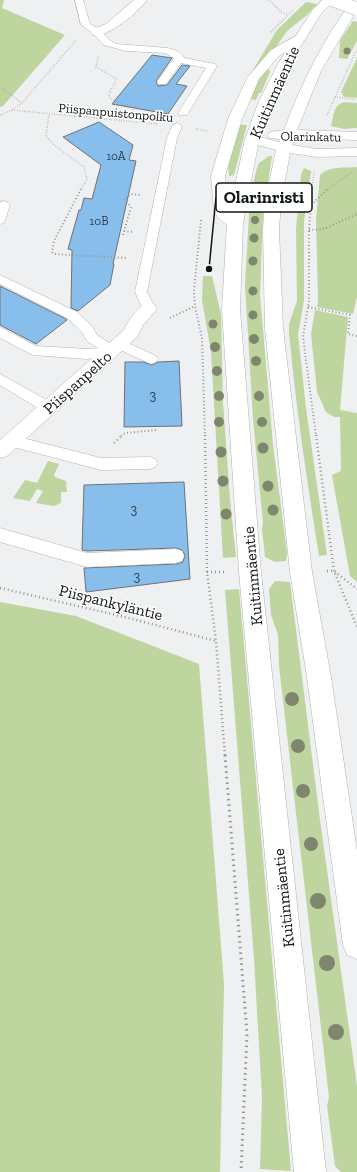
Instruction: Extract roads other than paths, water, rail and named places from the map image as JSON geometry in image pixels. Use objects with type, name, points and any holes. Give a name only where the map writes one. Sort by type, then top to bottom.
[{"type":"main road","points":[[98,32],[110,27],[141,0]]},
{"type":"main road","name":"Kuitinmäentie","points":[[310,1172],[250,572],[231,310],[235,223],[252,139],[266,101],[285,62],[316,13],[328,0]]},
{"type":"main road","points":[[333,0],[357,9]]},
{"type":"main road","name":"Kuitinmäentie","points":[[357,2],[344,18],[303,95],[284,148],[273,202],[270,229],[274,328],[301,572],[319,677],[357,946]]},
{"type":"main road","points":[[235,223],[222,212],[218,176],[235,119],[254,78],[275,54],[299,38]]},
{"type":"main road","name":"Olarinkatu","points":[[252,139],[290,133],[323,136],[357,136]]},
{"type":"main road","name":"Olarinkatu","points":[[252,139],[284,148],[317,153],[357,152]]},
{"type":"main road","name":"Piispanpelto","points":[[4,445],[49,408],[116,348],[131,332],[136,322],[149,310]]},
{"type":"lane","points":[[79,0],[86,26],[98,32],[104,41],[109,45],[122,48],[162,50],[176,54],[180,58],[162,82]]},
{"type":"lane","points":[[178,60],[212,66],[183,112]]},
{"type":"lane","points":[[149,310],[141,292],[149,260],[172,138],[177,126]]},
{"type":"lane","points":[[0,220],[4,205]]},
{"type":"lane","points":[[0,279],[72,316],[87,329],[92,338],[116,348],[150,359]]},
{"type":"lane","points":[[0,332],[33,350],[87,354],[116,348]]},
{"type":"lane","points":[[0,379],[49,408]]},
{"type":"lane","points":[[4,445],[101,464],[150,463]]},
{"type":"lane","points":[[0,535],[87,560],[176,556]]},
{"type":"place","name":"Olarinristi","points":[[209,269]]}]
